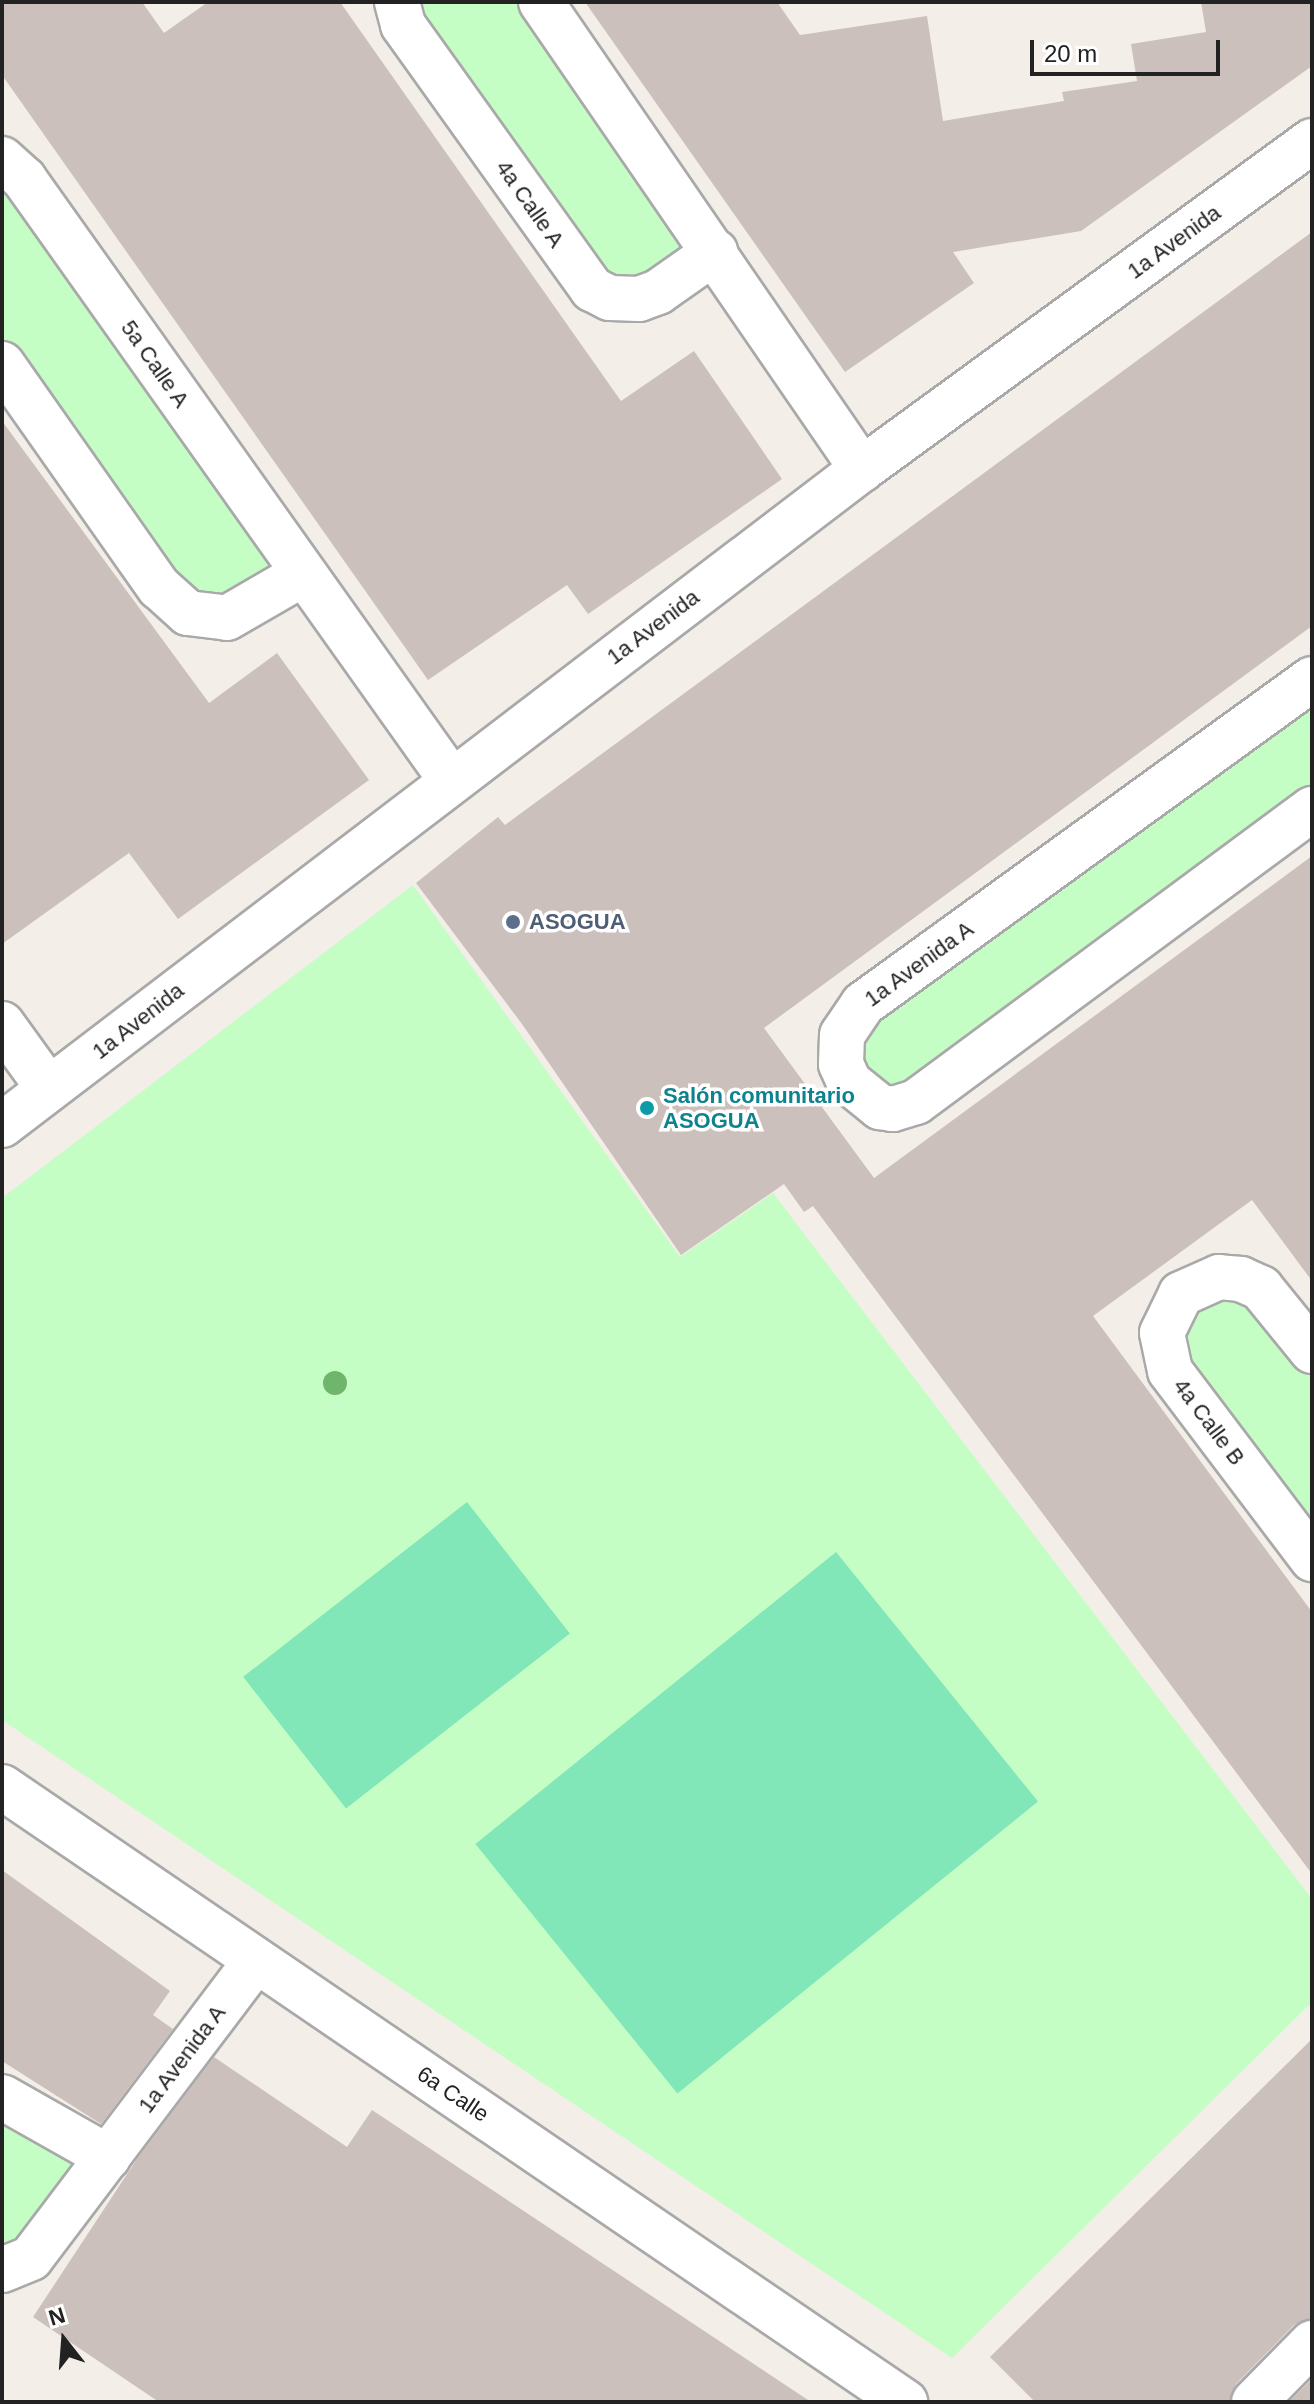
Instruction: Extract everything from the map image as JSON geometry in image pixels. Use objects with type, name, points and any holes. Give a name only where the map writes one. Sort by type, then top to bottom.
[{"type":"street","name":"4a Calle A","points":[[397,2],[403,25],[592,289],[610,298],[639,299],[658,292],[715,252]]},
{"type":"street","points":[[541,2],[862,469]]},
{"type":"street","name":"1a Avenida","points":[[2,1125],[862,469],[1312,141]]},
{"type":"street","name":"5a Calle A","points":[[2,159],[24,179],[451,780]]},
{"type":"street","points":[[2,364],[159,587],[180,608],[206,619],[227,618],[303,574]]},
{"type":"street","name":"1a Avenida A","points":[[1312,679],[863,1004],[842,1035],[841,1064],[849,1082],[880,1107],[893,1109],[916,1102],[1312,809]]},
{"type":"street","points":[[2,1024],[49,1089]]},
{"type":"street","name":"4a Calle B","points":[[1312,1351],[1261,1288],[1241,1279],[1219,1277],[1181,1294],[1162,1333],[1170,1371],[1312,1559]]},
{"type":"street","name":"6a Calle","points":[[2,1787],[905,2402]]},
{"type":"street","name":"1a Avenida A","points":[[2,2270],[31,2258],[256,1960]]},
{"type":"street","points":[[2,2097],[108,2157]]},
{"type":"street","points":[[1254,2402],[1312,2343]]},
{"type":"green space","points":[[397,2],[541,2],[715,252],[620,299]]},
{"type":"green space","points":[[2,159],[303,574],[206,619],[2,364]]},
{"type":"green space","points":[[1312,679],[1312,809],[910,1105],[840,1054],[840,1044]]},
{"type":"green space","points":[[413,885],[680,1257],[773,1193],[1312,1899],[1312,2002],[952,2358],[2,1720],[2,1198]]},
{"type":"green space","points":[[1219,1277],[1312,1351],[1312,1559],[1182,1386],[1168,1312]]},
{"type":"green space","points":[[467,1502],[570,1634],[346,1808],[243,1677]]},
{"type":"green space","points":[[836,1552],[1038,1801],[677,2093],[475,1844]]},
{"type":"green space","points":[[2,2097],[108,2157],[2,2270]]},
{"type":"building","points":[[2,2],[142,2],[164,33],[208,2],[340,2],[621,401],[694,351],[782,479],[588,614],[567,585],[428,680],[2,75]]},
{"type":"building","points":[[585,2],[777,2],[800,35],[927,16],[943,121],[1064,101],[1062,92],[1137,81],[1131,44],[1206,32],[1201,2],[1312,2],[1312,66],[1081,231],[953,252],[974,283],[845,372]]},
{"type":"building","points":[[1312,232],[1312,626],[764,1028],[874,1178],[1312,856],[1312,1281],[1252,1200],[1093,1316],[1312,1612],[1312,1874],[813,1206],[804,1212],[784,1184],[681,1255],[522,1024],[416,883],[498,817],[505,825]]},
{"type":"building","points":[[2,421],[209,703],[277,653],[369,780],[178,919],[129,853],[2,944]]},
{"type":"building","points":[[2,1870],[170,1991],[153,2015],[173,2029],[101,2124],[2,2061]]},
{"type":"building","points":[[1312,2039],[1312,2319],[1294,2325],[1236,2384],[1230,2402],[1035,2402],[990,2357]]},
{"type":"building","points":[[214,2057],[347,2147],[372,2110],[811,2402],[159,2402],[33,2317],[137,2159]]},
{"type":"building","points":[[1312,2379],[1312,2402],[1289,2402]]},
{"type":"place","name":"ASOGUA","points":[[513,922]]},
{"type":"place","name":"Salón comunitario ASOGUA","points":[[647,1108]]}]
